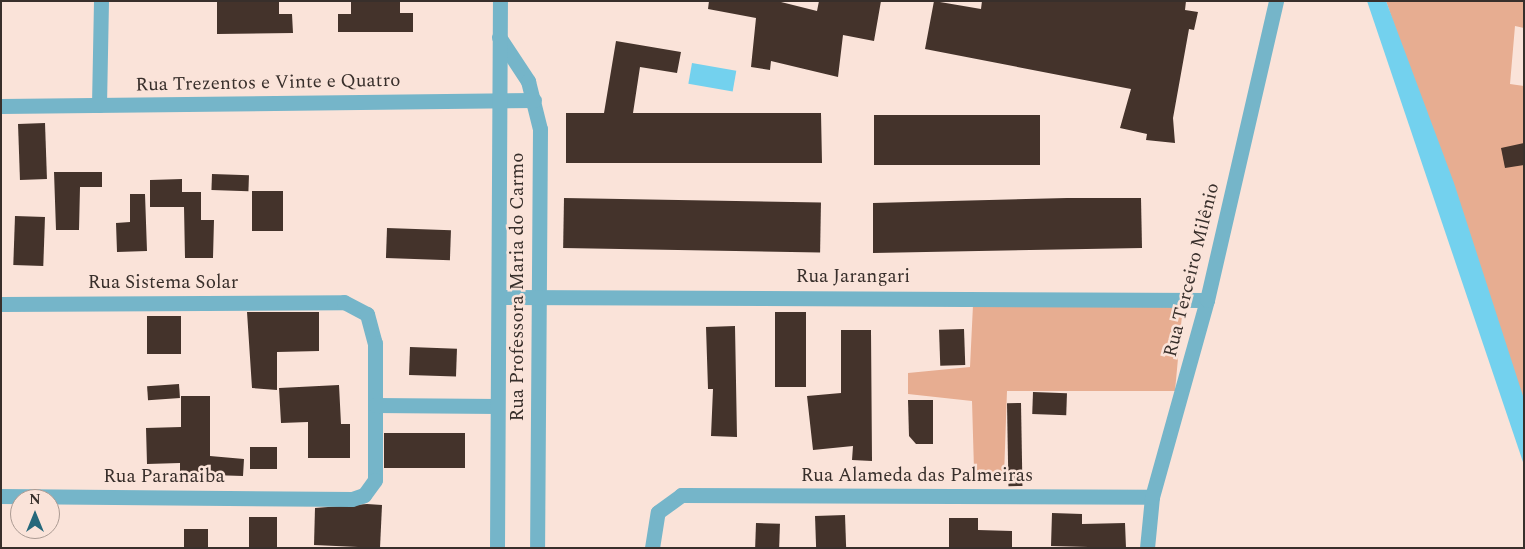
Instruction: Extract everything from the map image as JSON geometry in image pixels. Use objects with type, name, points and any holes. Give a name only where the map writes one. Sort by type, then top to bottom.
[{"type":"street","points":[[99,105],[101,1]]},
{"type":"street","name":"Rua Professora Maria do Carmo","points":[[497,548],[497,406],[500,297],[500,1]]},
{"type":"street","name":"Rua Terceiro Milênio","points":[[1147,548],[1152,496],[1207,300],[1276,1]]},
{"type":"street","name":"Rua Professora Maria do Carmo","points":[[499,37],[528,81],[540,129],[537,548]]},
{"type":"street","name":"Rua Trezentos e Vinte e Quatro","points":[[1,106],[534,100]]},
{"type":"street","name":"Rua Jarangari","points":[[500,297],[1207,300]]},
{"type":"street","name":"Rua Sistema Solar","points":[[1,304],[325,301],[354,304],[368,314],[374,342],[374,405]]},
{"type":"street","points":[[374,405],[497,406]]},
{"type":"street","name":"Rua Paranaiba","points":[[1,496],[352,499],[370,489],[374,480],[374,405]]},
{"type":"street","name":"Rua Alameda das Palmeiras","points":[[652,548],[658,512],[681,495],[1152,496]]},
{"type":"shaded area","points":[[1386,1],[1524,1],[1524,28],[1515,26],[1510,84],[1524,86],[1524,401]]},
{"type":"shaded area","points":[[1169,304],[1182,315],[1175,391],[1007,391],[1004,476],[974,470],[972,401],[908,394],[908,373],[970,367],[973,305]]},
{"type":"water","points":[[1367,1],[1386,1],[1454,183],[1524,399],[1524,465]]},
{"type":"water","points":[[692,63],[736,71],[733,91],[688,84]]},
{"type":"building","points":[[217,1],[279,1],[279,14],[292,14],[293,33],[217,34]]},
{"type":"building","points":[[351,1],[400,1],[400,13],[413,13],[413,32],[338,32],[338,14],[351,14]]},
{"type":"building","points":[[709,1],[777,1],[817,11],[819,1],[881,1],[874,41],[843,35],[838,77],[771,61],[770,70],[751,67],[756,18],[708,9]]},
{"type":"building","points":[[934,1],[981,9],[982,1],[1186,1],[1185,10],[1198,12],[1194,30],[1189,29],[1173,118],[1175,143],[1146,140],[1147,134],[1120,128],[1131,89],[925,49]]},
{"type":"building","points":[[616,41],[681,52],[677,73],[640,67],[633,113],[821,113],[822,163],[566,163],[566,113],[604,113]]},
{"type":"building","points":[[874,115],[1040,115],[1040,165],[874,165]]},
{"type":"building","points":[[45,123],[47,179],[20,180],[18,124]]},
{"type":"building","points":[[1524,143],[1524,165],[1505,168],[1501,148]]},
{"type":"building","points":[[54,172],[102,172],[102,187],[80,187],[79,230],[56,230]]},
{"type":"building","points":[[212,174],[249,175],[248,191],[211,190]]},
{"type":"building","points":[[182,179],[182,192],[201,192],[201,220],[214,220],[213,258],[185,258],[184,207],[150,207],[150,180]]},
{"type":"building","points":[[252,191],[283,191],[283,231],[252,231]]},
{"type":"building","points":[[130,194],[145,194],[147,251],[117,252],[116,223],[130,222]]},
{"type":"building","points":[[564,198],[821,202],[820,252],[563,248]]},
{"type":"building","points":[[1141,198],[1142,248],[873,253],[873,203]]},
{"type":"building","points":[[15,216],[45,217],[43,266],[13,265]]},
{"type":"building","points":[[387,228],[451,230],[450,260],[386,258]]},
{"type":"building","points":[[247,312],[319,312],[319,351],[277,352],[277,390],[252,388]]},
{"type":"building","points":[[775,312],[806,312],[806,387],[775,387]]},
{"type":"building","points":[[147,316],[181,316],[181,354],[147,354]]},
{"type":"building","points":[[735,326],[737,437],[711,436],[713,389],[708,389],[706,327]]},
{"type":"building","points":[[964,329],[965,365],[940,366],[939,330]]},
{"type":"building","points":[[841,330],[871,330],[872,461],[852,460],[853,446],[813,450],[807,396],[841,393]]},
{"type":"building","points":[[410,347],[457,349],[456,377],[409,375]]},
{"type":"building","points":[[179,384],[180,398],[148,400],[147,386]]},
{"type":"building","points":[[339,385],[341,424],[350,424],[350,458],[308,458],[308,422],[281,423],[279,388]]},
{"type":"building","points":[[1033,392],[1067,393],[1066,415],[1032,414]]},
{"type":"building","points":[[181,396],[210,396],[210,456],[244,459],[243,476],[180,474],[180,463],[147,464],[146,428],[181,427]]},
{"type":"building","points":[[908,400],[933,400],[933,444],[916,444],[909,436]]},
{"type":"building","points":[[1007,403],[1021,403],[1022,486],[1008,486]]},
{"type":"building","points":[[384,433],[465,433],[465,468],[384,468]]},
{"type":"building","points":[[250,447],[277,447],[277,469],[250,469]]},
{"type":"building","points":[[367,504],[382,505],[380,548],[314,545],[315,508]]},
{"type":"building","points":[[1052,513],[1082,514],[1082,524],[1125,523],[1126,548],[1051,546]]},
{"type":"building","points":[[845,515],[846,548],[816,548],[815,516]]},
{"type":"building","points":[[249,517],[277,517],[277,548],[249,548]]},
{"type":"building","points":[[949,518],[978,518],[978,530],[1012,531],[1012,548],[949,548]]},
{"type":"building","points":[[756,523],[780,524],[779,548],[755,548]]},
{"type":"building","points":[[184,529],[208,529],[208,548],[184,548]]}]
